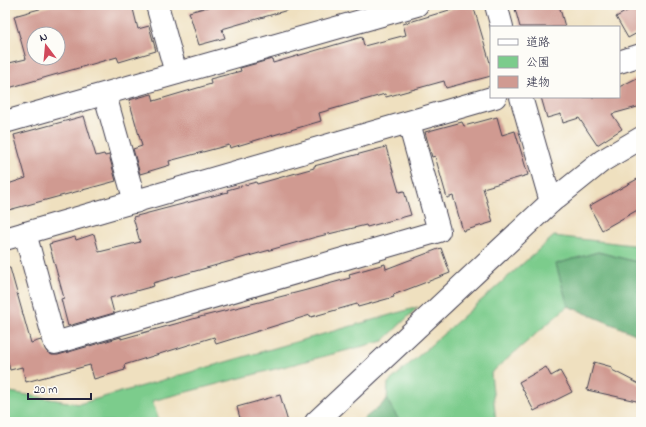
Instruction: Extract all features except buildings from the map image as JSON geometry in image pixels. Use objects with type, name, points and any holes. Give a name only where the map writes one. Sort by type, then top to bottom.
[{"type":"street","points":[[157,5],[176,73]]},
{"type":"street","points":[[5,122],[105,95],[176,73],[417,5]]},
{"type":"street","points":[[496,5],[502,26]]},
{"type":"street","points":[[620,62],[641,55]]},
{"type":"street","points":[[105,95],[135,202]]},
{"type":"street","points":[[409,123],[439,232],[55,343],[15,236],[492,98]]},
{"type":"street","points":[[521,98],[551,202]]},
{"type":"street","points":[[316,422],[551,202],[602,161],[641,138]]},
{"type":"green space","points":[[554,236],[641,246],[641,263],[598,252],[556,264],[568,306],[491,373],[496,422],[400,422],[387,400],[388,383]]},
{"type":"green space","points":[[598,252],[641,263],[641,340],[640,336],[568,306],[556,264]]},
{"type":"green space","points":[[418,307],[383,341],[152,401],[159,420],[156,422],[5,422],[5,389],[10,392],[79,404]]},
{"type":"green space","points":[[387,400],[400,422],[360,422]]}]
